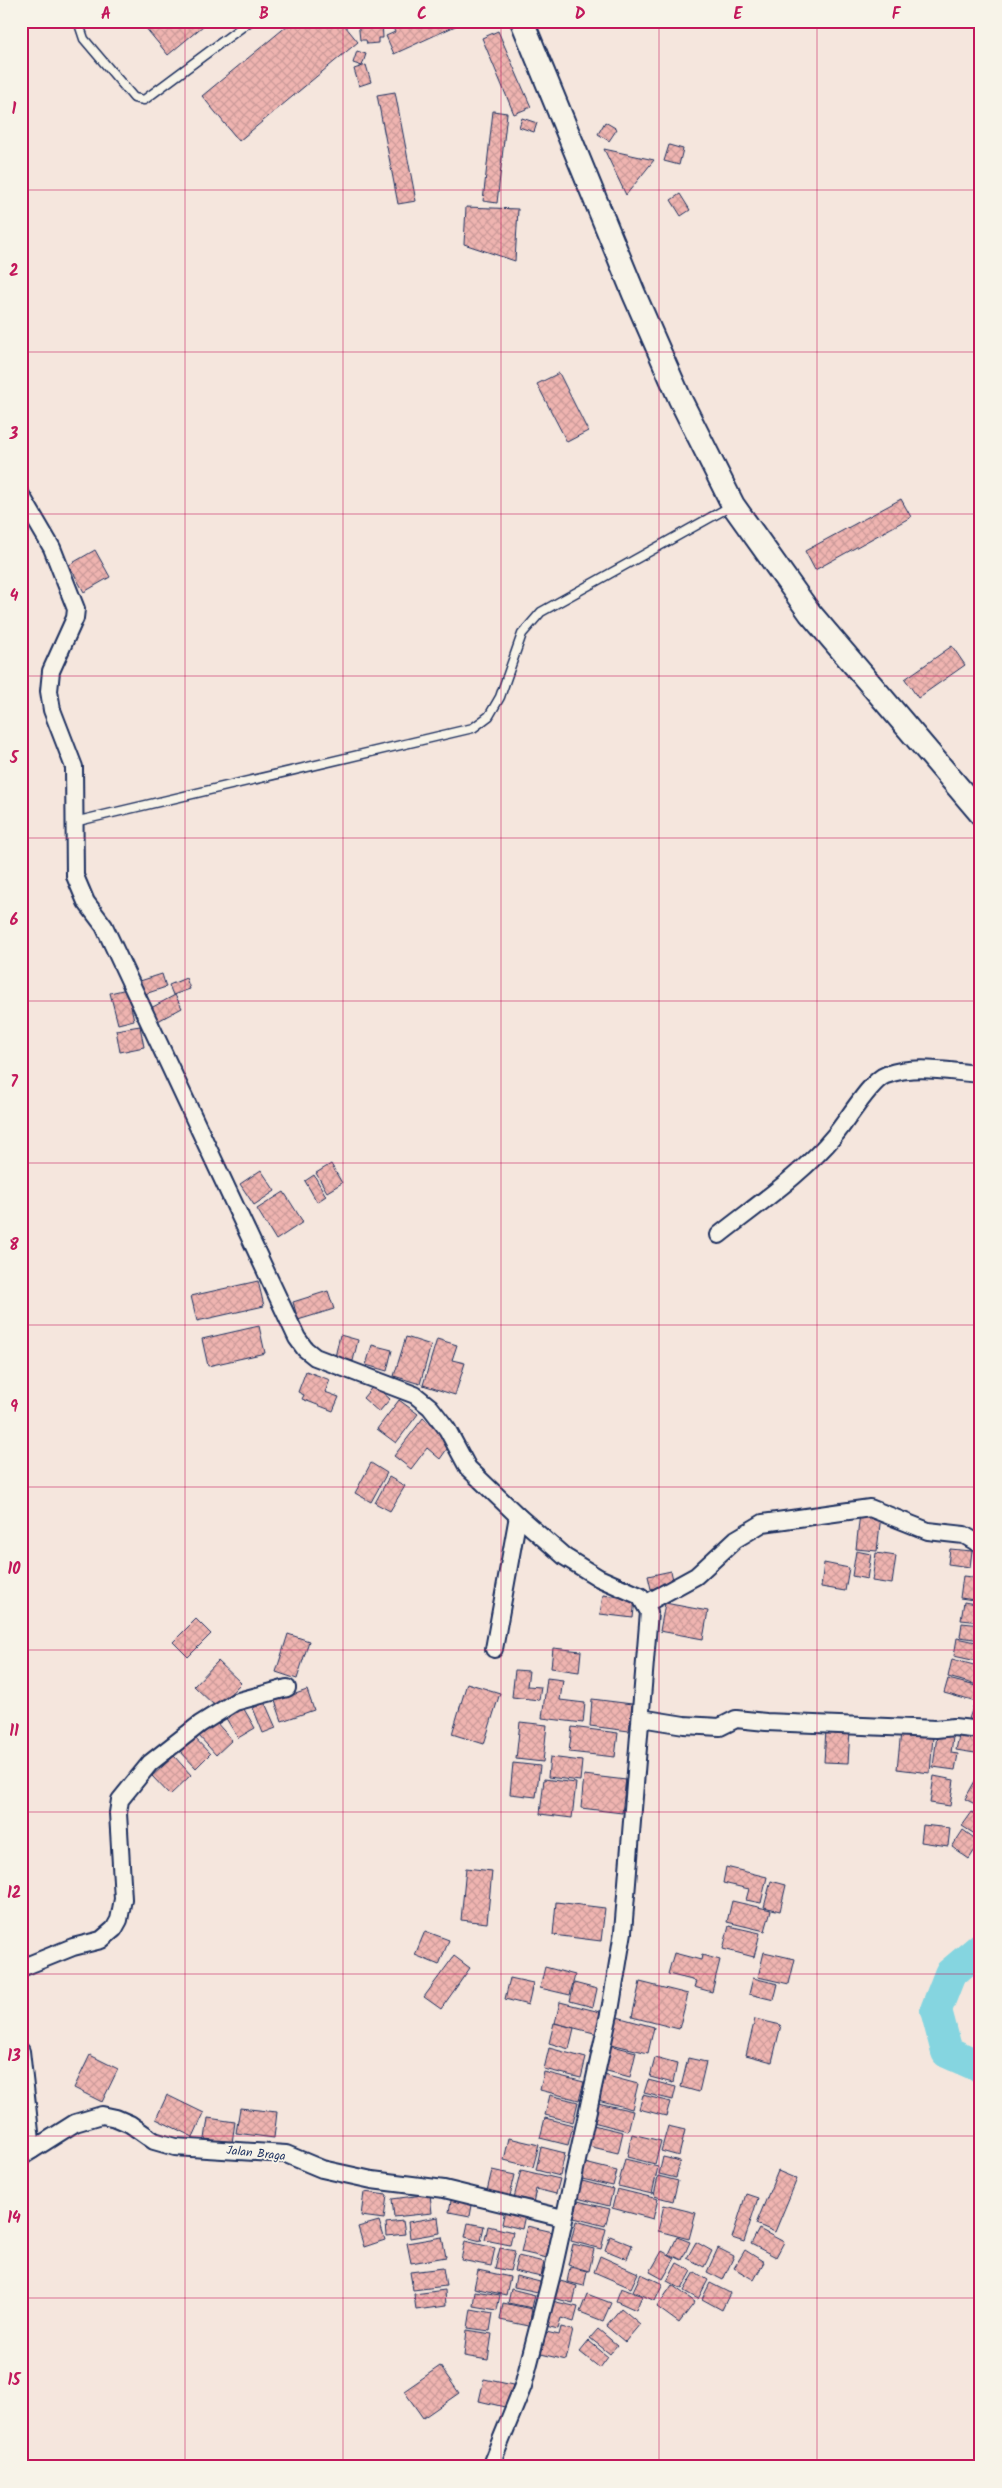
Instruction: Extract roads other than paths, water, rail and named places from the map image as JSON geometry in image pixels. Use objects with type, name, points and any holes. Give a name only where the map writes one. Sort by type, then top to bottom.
[{"type":"street","points":[[522,21],[634,294],[680,399],[733,505],[810,613],[981,814]]},
{"type":"street","points":[[21,495],[52,548],[75,602],[75,618],[51,671],[49,691],[52,710],[74,767],[74,867],[77,885],[104,926],[296,1338],[315,1357],[414,1394],[425,1403],[447,1429],[468,1468],[518,1516],[565,1557],[599,1578],[640,1596],[646,1604],[650,1620],[623,1932],[611,2005],[553,2270],[523,2386],[490,2467]]},
{"type":"street","points":[[719,1235],[825,1147],[876,1080],[886,1075],[912,1068],[981,1074]]},
{"type":"street","points":[[646,1604],[696,1576],[736,1539],[763,1523],[870,1508],[928,1531],[964,1535],[981,1545]]},
{"type":"street","points":[[494,1649],[518,1516]]},
{"type":"street","points":[[21,1968],[73,1947],[101,1940],[114,1929],[119,1920],[123,1899],[118,1812],[120,1800],[150,1763],[200,1724],[235,1702],[287,1688]]},
{"type":"street","points":[[641,1718],[693,1726],[720,1726],[740,1719],[766,1722],[936,1729],[954,1727],[981,1730]]},
{"type":"street","points":[[21,2051],[27,2154]]},
{"type":"street","name":"Jalan Braga","points":[[27,2154],[75,2123],[102,2115],[130,2124],[154,2141],[176,2147],[286,2154],[322,2169],[372,2180],[444,2189],[563,2218]]},
{"type":"lane","points":[[78,21],[84,38],[134,98],[144,100],[250,21]]},
{"type":"lane","points":[[74,822],[473,728],[489,716],[500,698],[522,634],[541,612],[733,505]]},
{"type":"waterway","points":[[981,1948],[950,1974],[936,2010],[947,2052],[981,2067]]}]
